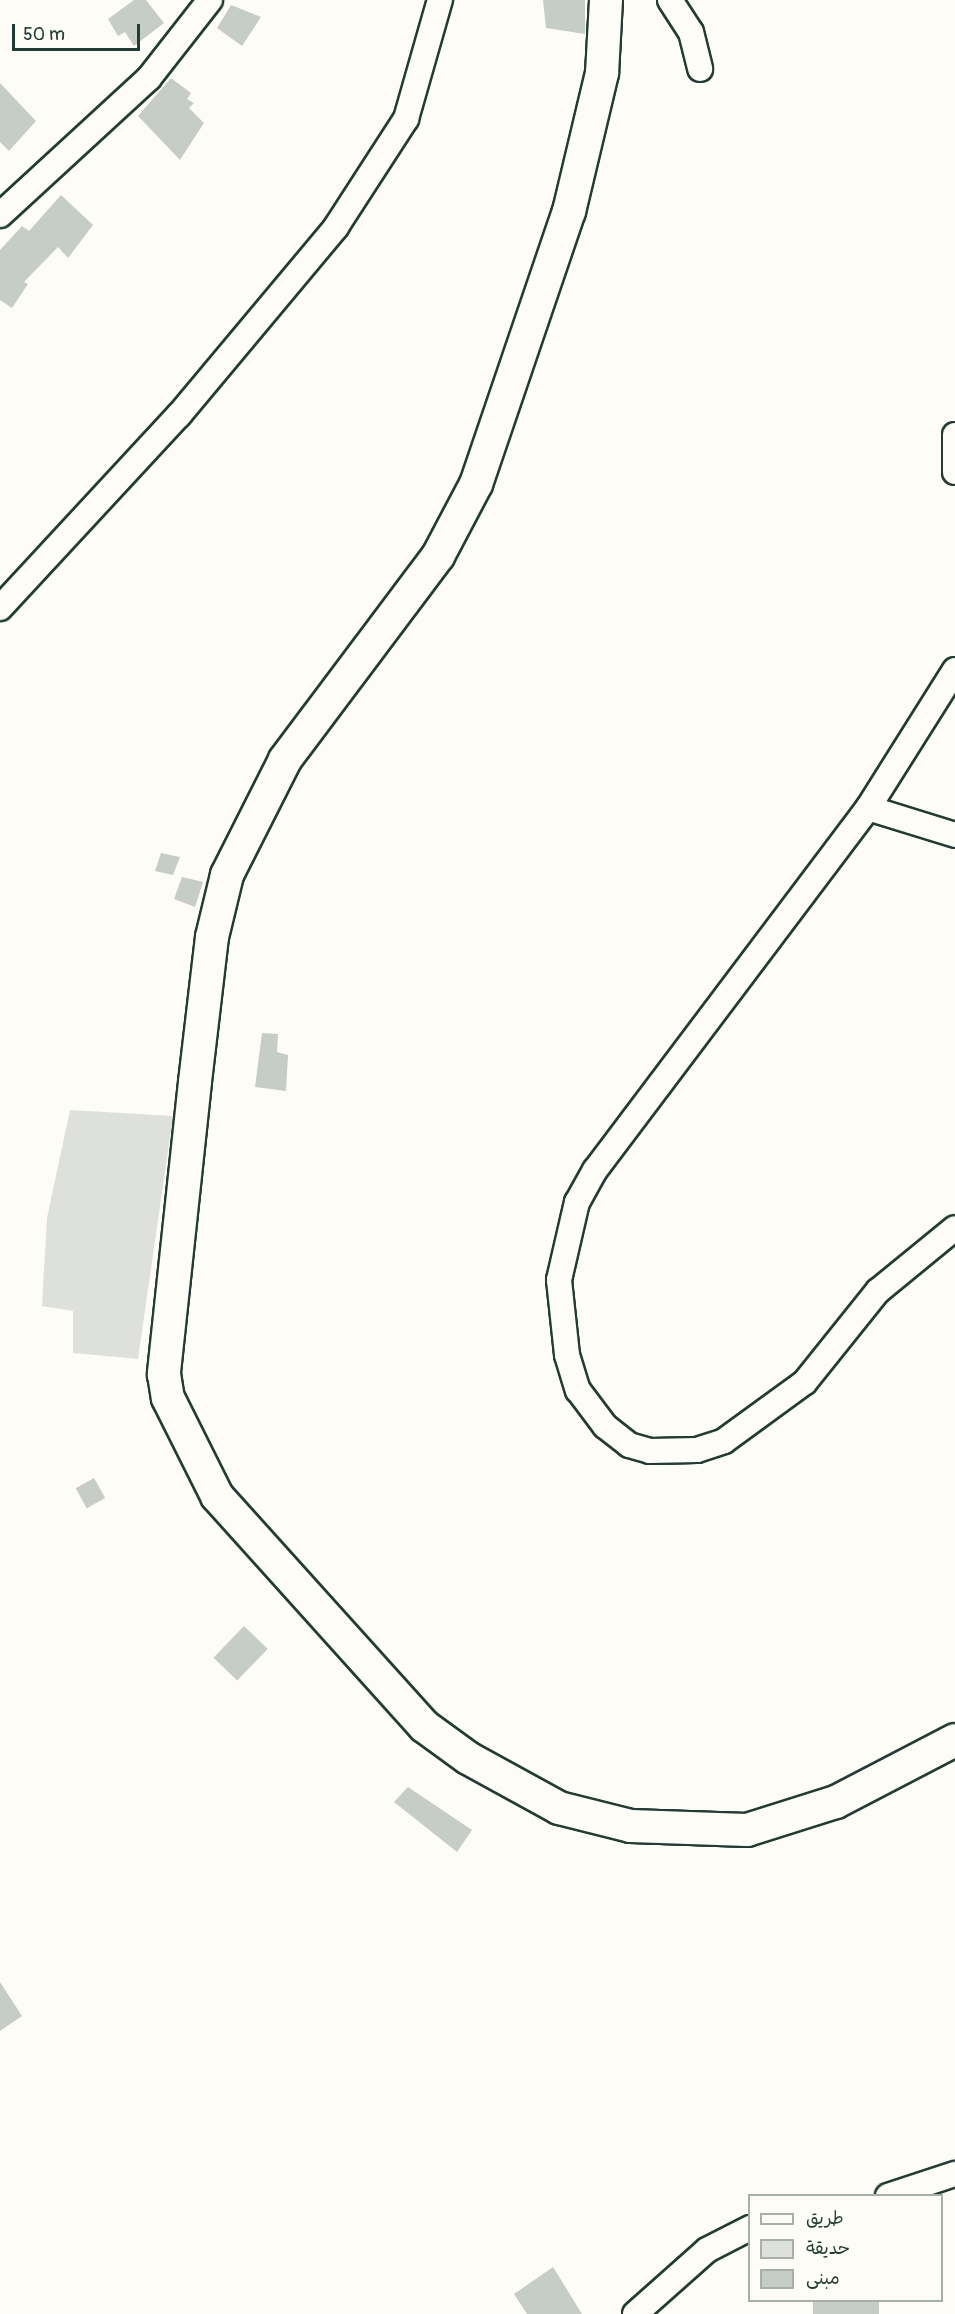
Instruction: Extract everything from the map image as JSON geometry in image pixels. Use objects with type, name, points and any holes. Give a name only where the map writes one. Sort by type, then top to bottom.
[{"type":"main road","points":[[606,0],[602,73],[569,211],[476,484],[438,556],[285,760],[227,875],[212,937],[195,1082],[164,1374],[168,1398],[217,1496],[424,1726],[468,1758],[559,1808],[631,1826],[747,1830],[836,1802],[955,1740]]},
{"type":"street","points":[[0,215],[149,78],[210,0]]},
{"type":"street","points":[[0,608],[179,415],[336,227],[406,119],[440,0]]},
{"type":"street","points":[[670,0],[688,26],[700,69]]},
{"type":"street","points":[[955,435],[955,472]]},
{"type":"street","points":[[955,670],[868,808],[600,1163],[577,1202],[559,1281],[567,1355],[578,1390],[604,1426],[629,1445],[650,1451],[697,1450],[724,1441],[805,1382],[872,1298],[955,1228]]},
{"type":"street","points":[[868,808],[955,835]]},
{"type":"street","points":[[894,2194],[955,2174]]},
{"type":"street","points":[[635,2314],[707,2250],[748,2229]]},
{"type":"green space","points":[[70,1110],[173,1116],[138,1359],[73,1353],[73,1311],[42,1306],[47,1218]]},
{"type":"building","points":[[134,0],[146,0],[164,23],[134,46],[125,32],[118,36],[108,19]]},
{"type":"building","points":[[543,0],[585,0],[585,34],[546,28]]},
{"type":"building","points":[[231,5],[261,17],[242,46],[217,28]]},
{"type":"building","points":[[171,78],[191,93],[187,99],[194,103],[189,108],[204,123],[180,160],[138,116]]},
{"type":"building","points":[[0,83],[36,121],[9,151],[0,142]]},
{"type":"building","points":[[61,195],[93,225],[68,258],[58,247],[24,282],[28,284],[12,308],[0,300],[0,250],[22,226],[29,231]]},
{"type":"building","points":[[161,853],[180,857],[173,875],[155,871]]},
{"type":"building","points":[[182,877],[203,882],[195,907],[174,899]]},
{"type":"building","points":[[262,1033],[278,1034],[277,1052],[288,1055],[286,1091],[255,1087]]},
{"type":"building","points":[[94,1478],[105,1498],[87,1508],[76,1488]]},
{"type":"building","points":[[244,1626],[268,1649],[237,1681],[213,1658]]},
{"type":"building","points":[[408,1787],[472,1830],[457,1852],[394,1802]]},
{"type":"building","points":[[0,1982],[22,2016],[0,2031]]},
{"type":"building","points":[[553,2267],[582,2314],[527,2314],[514,2294]]},
{"type":"building","points":[[813,2302],[879,2302],[879,2314],[813,2314]]}]
